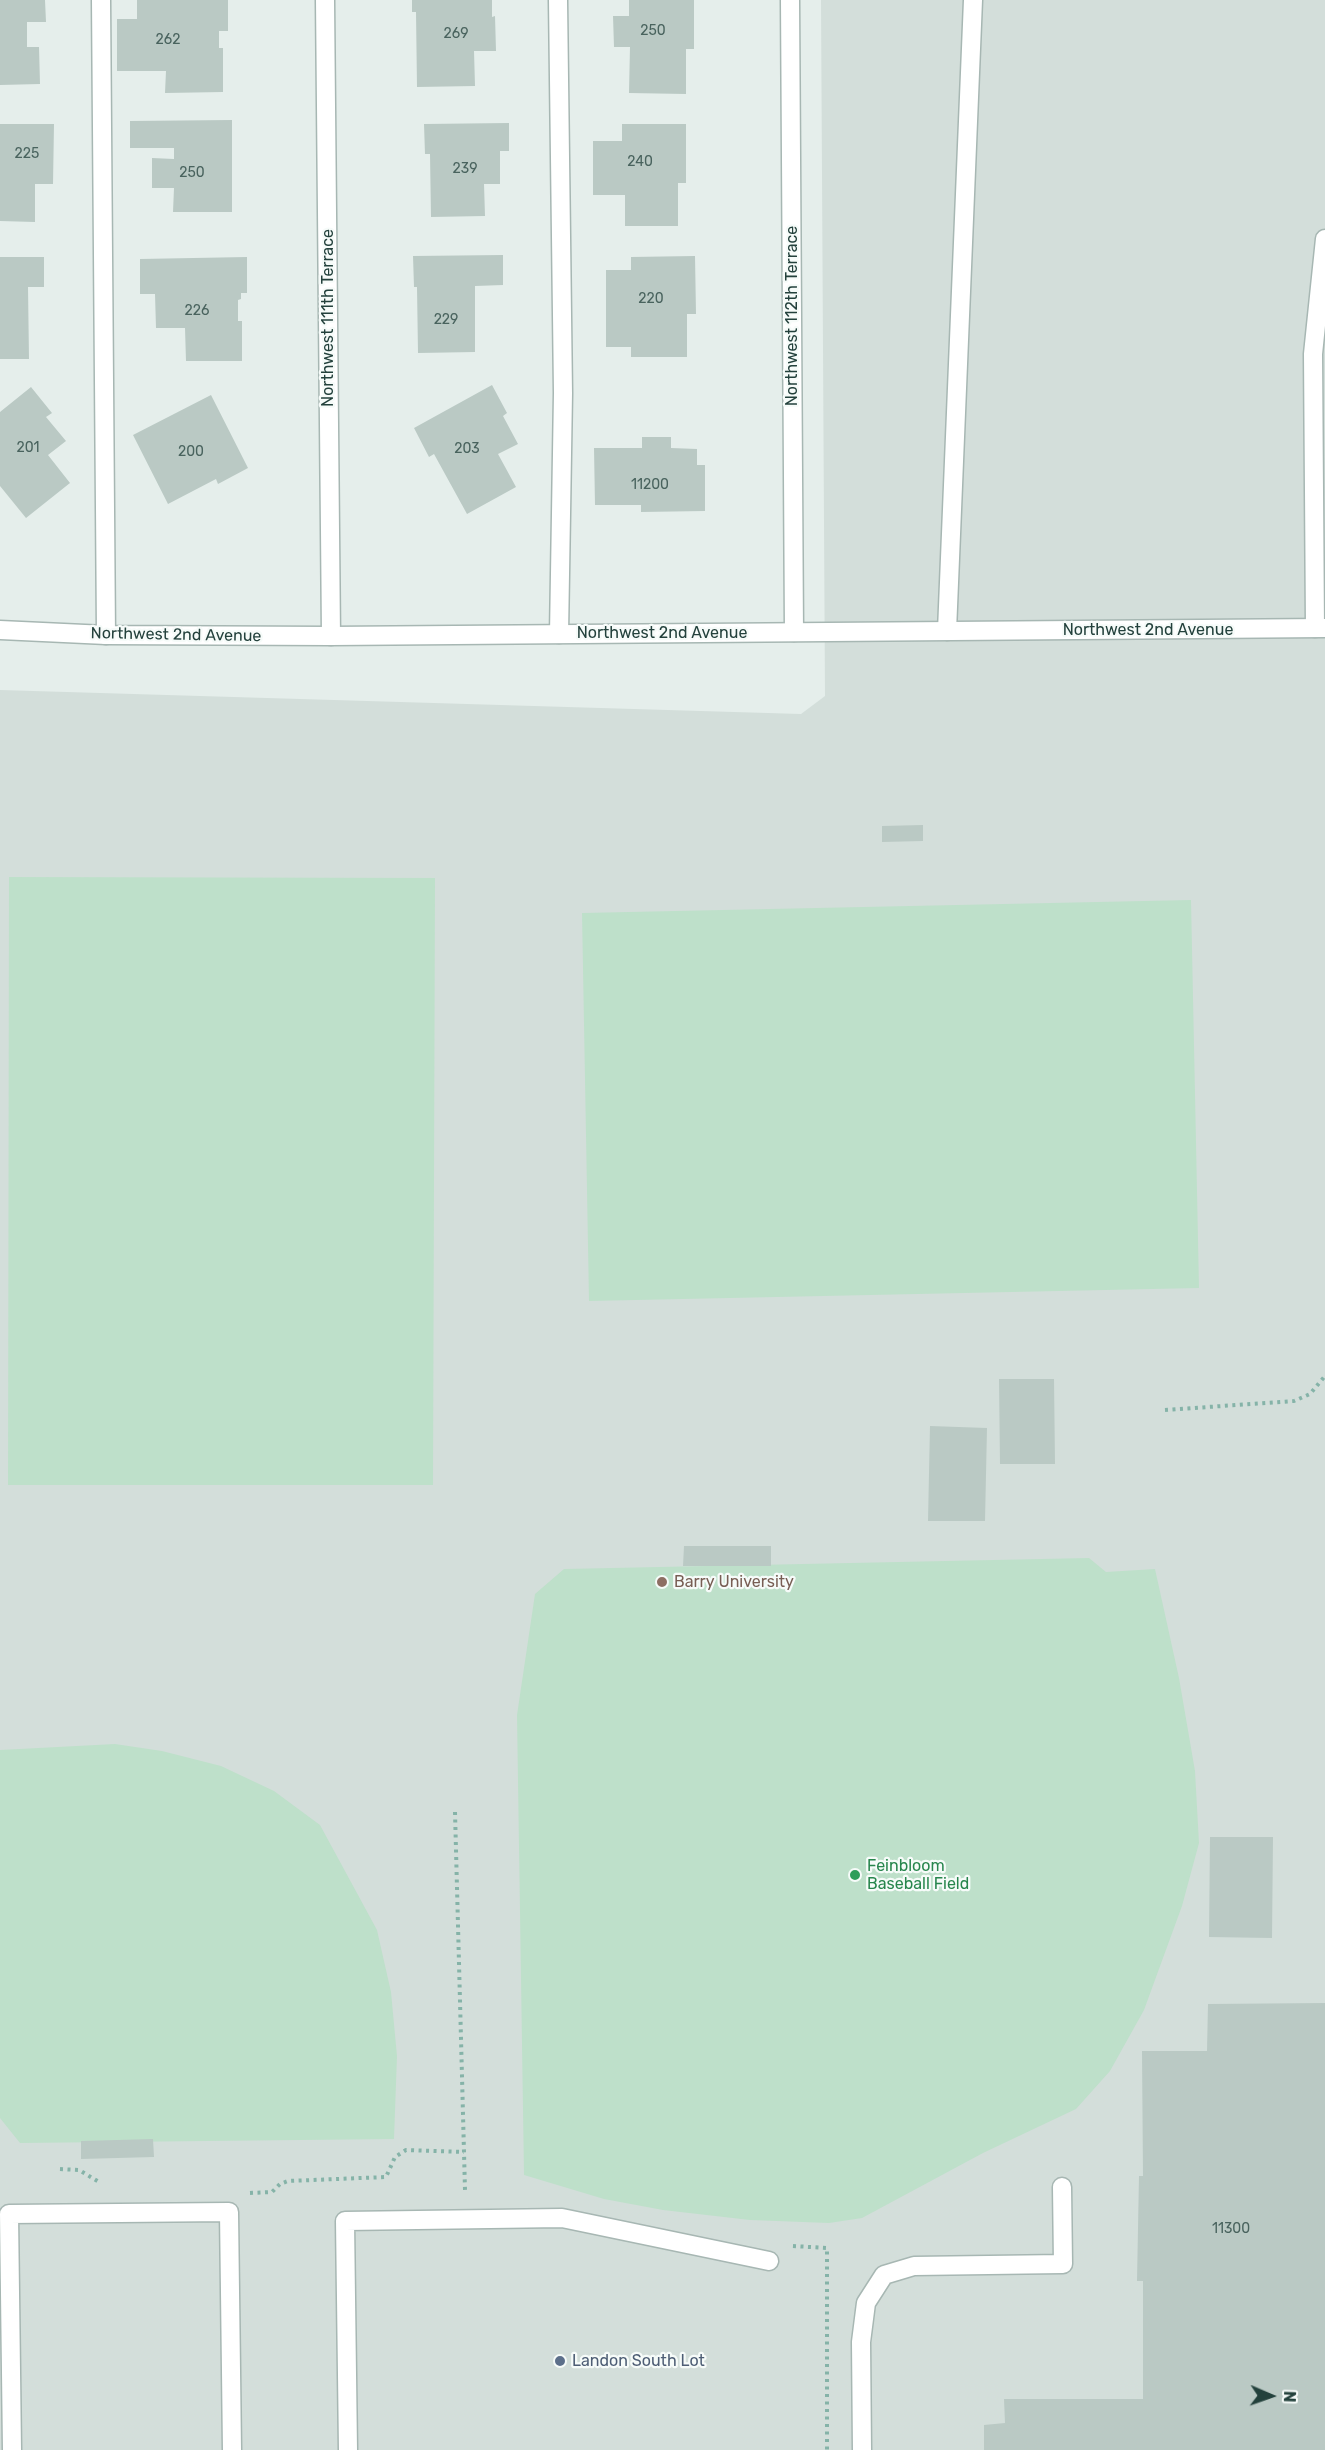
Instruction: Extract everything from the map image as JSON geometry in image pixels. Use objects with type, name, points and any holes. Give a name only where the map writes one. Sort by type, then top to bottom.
[{"type":"street","points":[[101,0],[105,635]]},
{"type":"street","name":"Northwest 111th Terrace","points":[[325,0],[331,636]]},
{"type":"street","points":[[558,0],[563,393],[559,634]]},
{"type":"street","name":"Northwest 112th Terrace","points":[[790,0],[794,632]]},
{"type":"street","points":[[947,631],[972,0]]},
{"type":"street","points":[[1320,628],[1319,465],[1312,354],[1325,239]]},
{"type":"street","name":"Northwest 2nd Avenue","points":[[0,630],[105,635],[331,636],[1320,628]]},
{"type":"street","points":[[861,2450],[861,2342],[866,2303],[884,2275],[914,2266],[1063,2264],[1062,2187]]},
{"type":"street","points":[[12,2450],[9,2214],[218,2212],[229,2212],[232,2450]]},
{"type":"street","points":[[348,2450],[345,2221],[562,2218],[769,2261]]},
{"type":"path","points":[[1165,1410],[1294,1401],[1310,1394],[1325,1376]]},
{"type":"path","points":[[455,1812],[465,2198]]},
{"type":"path","points":[[240,2193],[272,2192],[280,2184],[288,2181],[386,2177],[395,2157],[406,2150],[464,2152]]},
{"type":"path","points":[[60,2169],[80,2170],[104,2186]]},
{"type":"path","points":[[786,2246],[827,2248],[827,2450]]},
{"type":"shaded area","name":"Barry University","points":[[821,0],[1325,0],[1325,2450],[0,2450],[0,690],[801,714],[825,696]]},
{"type":"green space","points":[[9,877],[435,878],[433,1485],[8,1485]]},
{"type":"green space","points":[[1191,900],[1199,1288],[589,1301],[582,913]]},
{"type":"green space","name":"Feinbloom Baseball Field","points":[[1089,1558],[1106,1572],[1155,1569],[1179,1678],[1195,1771],[1199,1843],[1182,1906],[1144,2010],[1110,2071],[1076,2109],[983,2153],[862,2218],[829,2223],[750,2220],[663,2210],[604,2199],[524,2175],[517,1715],[535,1594],[564,1569]]},
{"type":"green space","points":[[115,1744],[162,1751],[221,1766],[274,1791],[320,1825],[377,1930],[391,1992],[397,2056],[394,2139],[20,2143],[0,2118],[0,1750]]},
{"type":"building","points":[[0,0],[45,0],[46,22],[27,22],[27,47],[39,47],[40,84],[0,85]]},
{"type":"building","points":[[137,0],[228,0],[228,31],[219,31],[219,48],[223,48],[223,92],[165,93],[166,71],[117,71],[117,19],[137,19]]},
{"type":"building","points":[[412,0],[492,0],[496,51],[474,51],[475,86],[417,87],[416,12],[412,12]]},
{"type":"building","points":[[629,0],[694,0],[694,49],[686,49],[686,94],[629,93],[630,47],[614,47],[613,16],[629,16]]},
{"type":"building","points":[[232,120],[232,212],[173,212],[174,188],[152,188],[152,158],[174,159],[174,148],[130,148],[130,121]]},
{"type":"building","points":[[509,123],[509,151],[500,151],[500,184],[484,184],[485,216],[431,217],[430,154],[425,154],[424,124]]},
{"type":"building","points":[[0,124],[54,124],[53,184],[35,184],[35,222],[0,221]]},
{"type":"building","points":[[622,124],[686,124],[686,183],[678,183],[678,226],[625,226],[625,195],[593,195],[593,141],[622,141]]},
{"type":"building","points":[[503,255],[503,285],[475,286],[475,352],[418,353],[417,287],[414,287],[413,256]]},
{"type":"building","points":[[695,256],[696,314],[687,314],[687,357],[631,357],[631,347],[606,347],[606,270],[631,270],[631,257]]},
{"type":"building","points":[[0,257],[44,257],[44,287],[28,287],[29,359],[0,359]]},
{"type":"building","points":[[247,257],[247,293],[241,293],[241,299],[238,300],[238,321],[242,321],[242,361],[186,361],[185,328],[156,328],[155,294],[140,294],[140,259]]},
{"type":"building","points":[[492,385],[507,413],[503,416],[518,444],[498,454],[516,487],[467,514],[434,454],[429,457],[414,428]]},
{"type":"building","points":[[31,387],[52,413],[46,417],[66,441],[48,455],[70,483],[26,518],[0,486],[0,412]]},
{"type":"building","points":[[211,395],[248,468],[218,484],[216,479],[168,504],[133,435]]},
{"type":"building","points":[[642,437],[671,437],[671,448],[697,449],[697,465],[705,465],[705,511],[641,512],[641,505],[595,505],[594,448],[642,448]]},
{"type":"building","points":[[923,825],[923,841],[882,842],[882,826]]},
{"type":"building","points":[[999,1379],[1054,1379],[1055,1464],[1000,1464]]},
{"type":"building","points":[[930,1426],[987,1428],[985,1521],[928,1521]]},
{"type":"building","points":[[684,1546],[771,1546],[771,1566],[683,1566]]},
{"type":"building","points":[[1210,1837],[1273,1837],[1272,1938],[1209,1937]]},
{"type":"building","points":[[1325,2003],[1325,2450],[984,2450],[984,2425],[1005,2423],[1004,2399],[1143,2399],[1143,2281],[1137,2281],[1139,2176],[1143,2176],[1142,2051],[1207,2051],[1208,2004]]},
{"type":"building","points":[[153,2139],[154,2157],[81,2159],[81,2141]]},
{"type":"place","name":"Barry University","points":[[662,1582]]},
{"type":"place","name":"Feinbloom Baseball Field","points":[[855,1875]]},
{"type":"place","name":"Landon South Lot","points":[[560,2361]]}]
